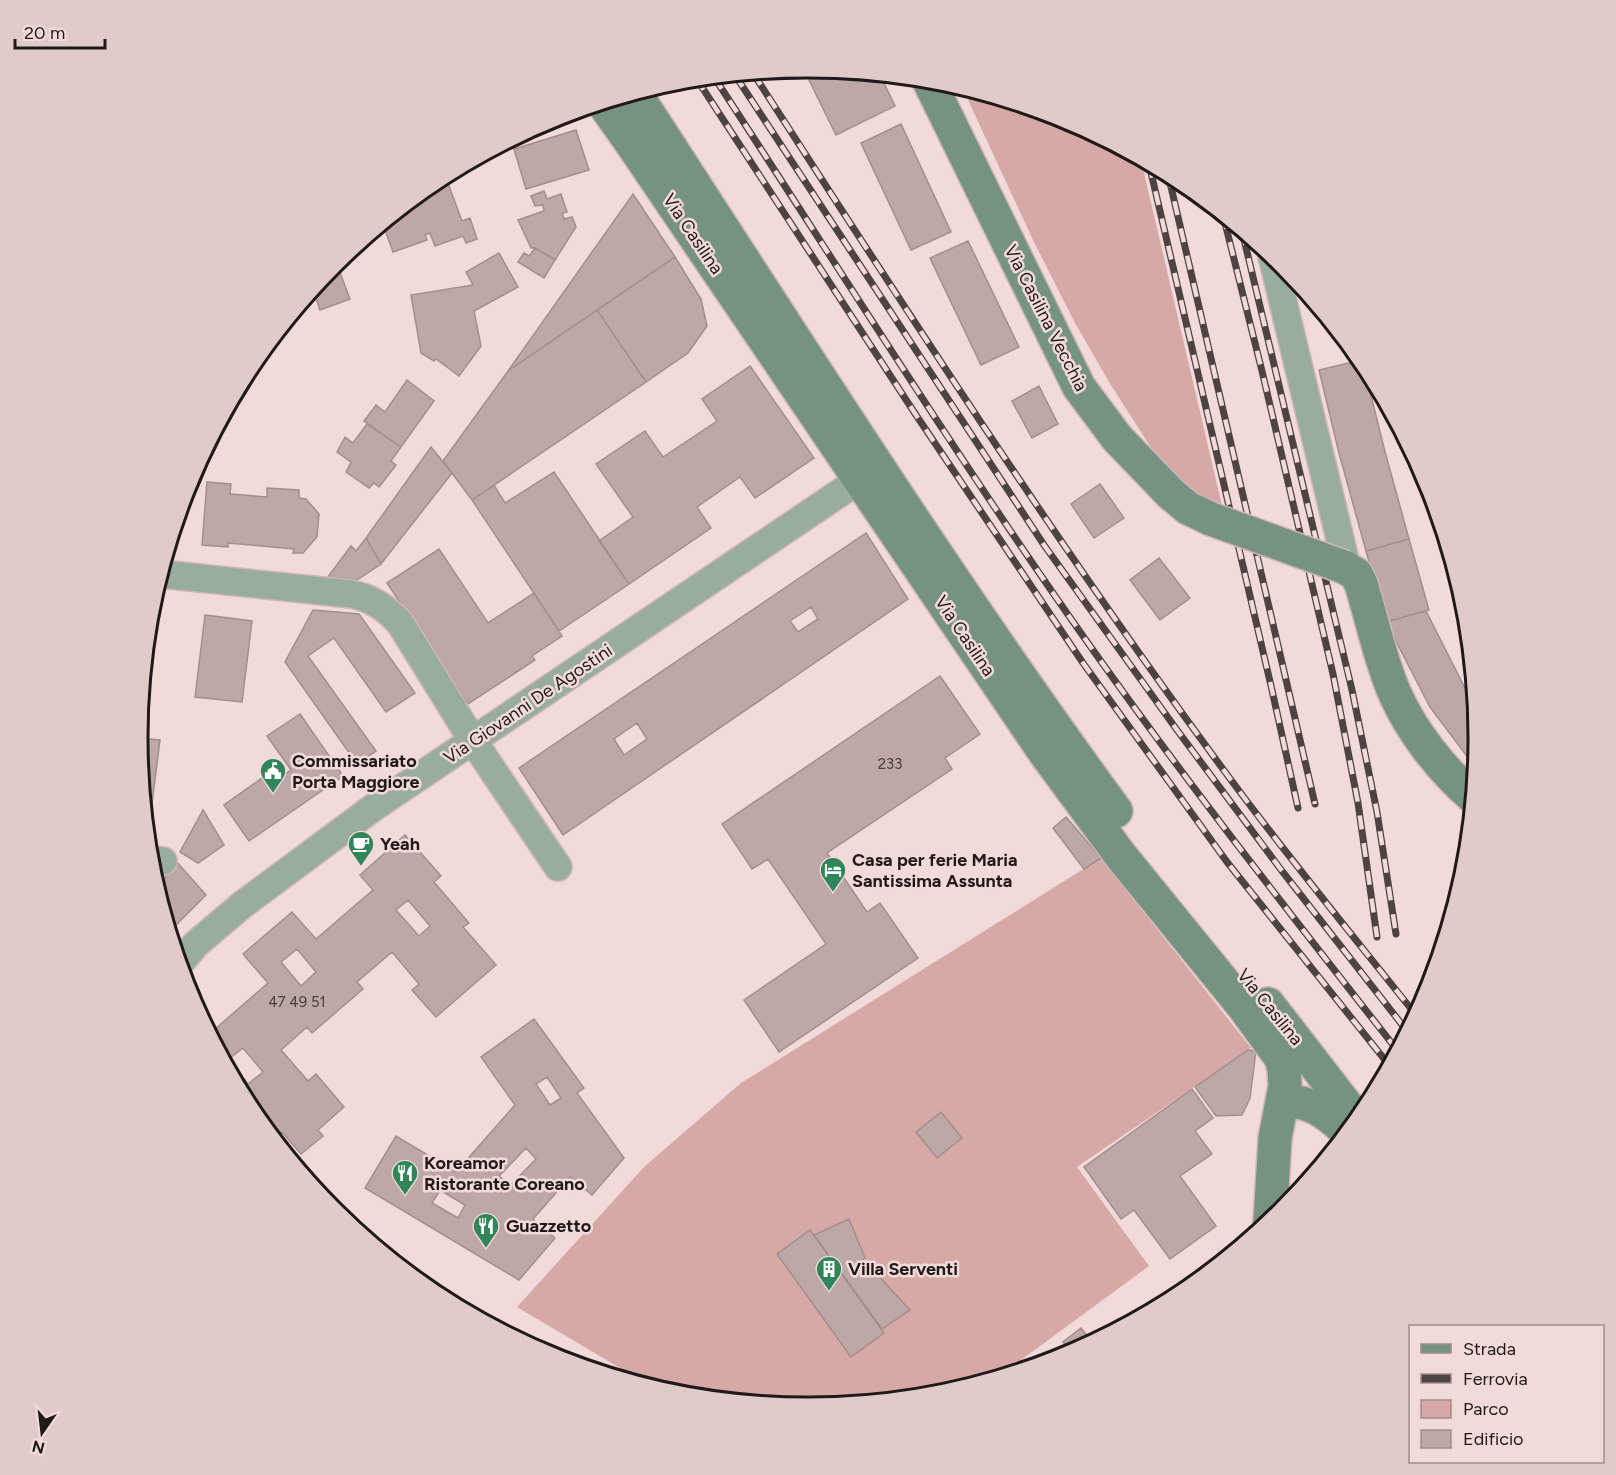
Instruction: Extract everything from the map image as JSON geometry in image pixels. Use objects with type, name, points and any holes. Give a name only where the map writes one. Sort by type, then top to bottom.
[{"type":"main road","name":"Via Casilina Vecchia","points":[[934,90],[1080,387],[1117,438],[1171,494],[1188,508],[1211,519],[1346,567]]},
{"type":"main road","name":"Via Casilina","points":[[639,100],[883,471],[1057,728],[1152,858],[1351,1111]]},
{"type":"main road","name":"Via Casilina","points":[[607,109],[1045,753],[1121,856],[1281,1058],[1284,1069],[1283,1101],[1275,1138],[1271,1207]]},
{"type":"main road","points":[[1346,567],[1356,574],[1361,584],[1390,681],[1408,719],[1443,768],[1465,789]]},
{"type":"main road","points":[[1283,1101],[1300,1102],[1316,1107],[1330,1115],[1341,1126]]},
{"type":"street","points":[[1276,273],[1346,567]]},
{"type":"street","name":"Via Giovanni De Agostini","points":[[186,956],[242,905],[374,807],[859,480]]},
{"type":"street","points":[[169,575],[361,596],[377,603],[400,623],[473,741],[558,867]]},
{"type":"green space","points":[[967,97],[1060,128],[1143,169],[1223,510],[1211,507],[1164,468],[1109,382],[1075,323],[1033,240]]},
{"type":"green space","points":[[1101,858],[1251,1048],[1077,1167],[1149,1266],[1021,1362],[979,1375],[937,1384],[851,1396],[765,1396],[679,1384],[637,1375],[626,1371],[517,1307],[644,1167],[741,1083]]},
{"type":"building","points":[[808,78],[884,83],[895,106],[836,135]]},
{"type":"building","points":[[901,124],[951,232],[911,250],[861,143]]},
{"type":"building","points":[[576,130],[589,170],[526,189],[514,149]]},
{"type":"building","points":[[449,185],[462,221],[470,218],[477,239],[466,243],[463,236],[435,246],[430,233],[425,235],[427,240],[393,252],[386,232]]},
{"type":"building","points":[[544,191],[547,199],[561,194],[567,212],[562,213],[564,219],[572,217],[576,227],[555,260],[531,248],[518,220],[544,211],[543,205],[535,206],[531,196]]},
{"type":"building","points":[[633,194],[675,257],[508,371]]},
{"type":"building","points":[[968,241],[1019,347],[981,365],[930,258]]},
{"type":"building","points":[[535,248],[555,260],[544,278],[518,262],[524,253],[529,256]]},
{"type":"building","points":[[499,253],[518,287],[474,311],[481,346],[459,376],[436,359],[434,361],[421,353],[411,295],[473,285],[466,272]]},
{"type":"building","points":[[675,257],[701,299],[707,326],[688,353],[646,382],[597,310]]},
{"type":"building","points":[[340,273],[350,299],[320,310],[316,299]]},
{"type":"building","points":[[597,310],[646,382],[472,500],[443,461],[508,371]]},
{"type":"building","points":[[1350,363],[1371,395],[1409,539],[1366,551],[1319,370]]},
{"type":"building","points":[[750,366],[814,458],[755,498],[740,477],[697,507],[711,528],[629,584],[599,541],[633,517],[596,464],[645,431],[663,457],[717,421],[702,399]]},
{"type":"building","points":[[407,380],[434,401],[401,447],[364,421],[376,405],[385,412]]},
{"type":"building","points":[[1039,386],[1058,424],[1032,438],[1012,401]]},
{"type":"building","points":[[367,424],[401,447],[391,461],[396,465],[379,487],[374,483],[369,488],[346,472],[351,462],[337,452],[345,437],[353,443]]},
{"type":"building","points":[[431,447],[452,473],[381,564],[366,538]]},
{"type":"building","points":[[554,472],[629,584],[559,631],[472,500],[494,485],[505,503]]},
{"type":"building","points":[[207,482],[231,484],[230,494],[267,497],[267,488],[299,490],[299,498],[306,499],[319,514],[317,537],[303,553],[293,553],[294,549],[228,543],[228,547],[202,545]]},
{"type":"building","points":[[1100,484],[1124,518],[1094,538],[1071,504]]},
{"type":"building","points":[[866,533],[908,599],[563,835],[519,768]],"holes":[[[811,607],[818,619],[798,632],[790,621]],[[637,723],[647,739],[624,755],[614,739]]]},
{"type":"building","points":[[366,538],[381,564],[357,580],[328,577],[351,546],[356,551]]},
{"type":"building","points":[[1409,539],[1429,610],[1386,622],[1366,551]]},
{"type":"building","points":[[439,549],[488,623],[534,593],[562,636],[532,656],[535,660],[468,704],[387,583]]},
{"type":"building","points":[[1159,558],[1190,598],[1160,620],[1130,580]]},
{"type":"building","points":[[313,610],[359,614],[415,693],[386,712],[334,638],[308,656],[376,751],[357,764],[285,662]]},
{"type":"building","points":[[1426,611],[1466,689],[1467,757],[1430,707],[1386,622]]},
{"type":"building","points":[[205,615],[252,621],[242,702],[195,697]]},
{"type":"building","points":[[940,676],[980,734],[945,758],[952,769],[827,853],[867,912],[880,903],[918,958],[779,1052],[744,1000],[826,944],[768,859],[752,869],[722,824]]},
{"type":"building","points":[[300,714],[343,776],[249,841],[224,805],[276,768],[279,778],[291,770],[267,736]]},
{"type":"building","points":[[148,739],[160,740],[152,803]]},
{"type":"building","points":[[203,810],[224,845],[198,863],[180,852]]},
{"type":"building","points":[[1066,817],[1101,858],[1084,869],[1053,828]]},
{"type":"building","points":[[405,835],[441,876],[434,882],[469,923],[463,927],[496,965],[436,1017],[412,990],[419,984],[392,952],[357,982],[363,989],[312,1033],[307,1027],[281,1050],[308,1081],[316,1074],[344,1107],[318,1130],[323,1136],[301,1154],[281,1133],[246,1081],[248,1084],[263,1072],[243,1048],[232,1057],[216,1028],[268,983],[243,954],[292,912],[316,939],[373,890],[360,875]],"holes":[[[408,900],[430,926],[419,936],[396,910]],[[297,949],[316,972],[301,986],[281,962]]]},
{"type":"building","points":[[175,860],[206,895],[176,925],[171,908],[164,880]]},
{"type":"building","points":[[534,1019],[584,1088],[577,1093],[624,1158],[592,1195],[570,1177],[533,1219],[555,1238],[519,1280],[365,1188],[396,1136],[456,1172],[515,1105],[481,1057]],"holes":[[[547,1077],[561,1098],[550,1105],[536,1084]],[[526,1148],[536,1159],[510,1186],[499,1176]],[[440,1190],[465,1205],[458,1218],[432,1203]]]},
{"type":"building","points":[[1248,1050],[1256,1051],[1250,1098],[1242,1115],[1216,1116],[1195,1087]]},
{"type":"building","points":[[1192,1089],[1213,1118],[1195,1131],[1212,1154],[1180,1176],[1216,1226],[1170,1259],[1134,1210],[1121,1219],[1084,1167]]},
{"type":"building","points":[[941,1112],[962,1138],[937,1158],[916,1132]]},
{"type":"building","points":[[849,1219],[865,1258],[861,1261],[868,1276],[875,1272],[910,1310],[882,1329],[814,1235]]},
{"type":"building","name":"Villa Serventi","points":[[810,1230],[884,1333],[851,1357],[777,1254]]},
{"type":"building","points":[[1081,1328],[1087,1335],[1065,1345],[1063,1342]]},
{"type":"railway","points":[[757,80],[990,437],[1113,616],[1262,820],[1409,1007]]},
{"type":"railway","points":[[740,82],[1044,545],[1282,871],[1401,1024]]},
{"type":"railway","points":[[719,85],[934,416],[1108,672],[1271,889],[1392,1043]]},
{"type":"railway","points":[[702,87],[916,415],[1083,663],[1227,862],[1384,1058]]},
{"type":"railway","points":[[1151,175],[1298,808]]},
{"type":"railway","points":[[1171,187],[1315,804]]},
{"type":"railway","points":[[1226,228],[1333,674],[1358,803],[1377,937]]},
{"type":"railway","points":[[1245,244],[1352,690],[1377,812],[1396,934]]},
{"type":"place","name":"Commissariato Porta Maggiore","points":[[273,794]]},
{"type":"place","name":"Yeah","points":[[361,867]]},
{"type":"place","name":"Casa per ferie Maria Santissima Assunta","points":[[833,893]]},
{"type":"place","name":"Koreamor Ristorante Coreano","points":[[405,1196]]},
{"type":"place","name":"Guazzetto","points":[[486,1249]]},
{"type":"place","name":"Villa Serventi","points":[[829,1292]]}]
